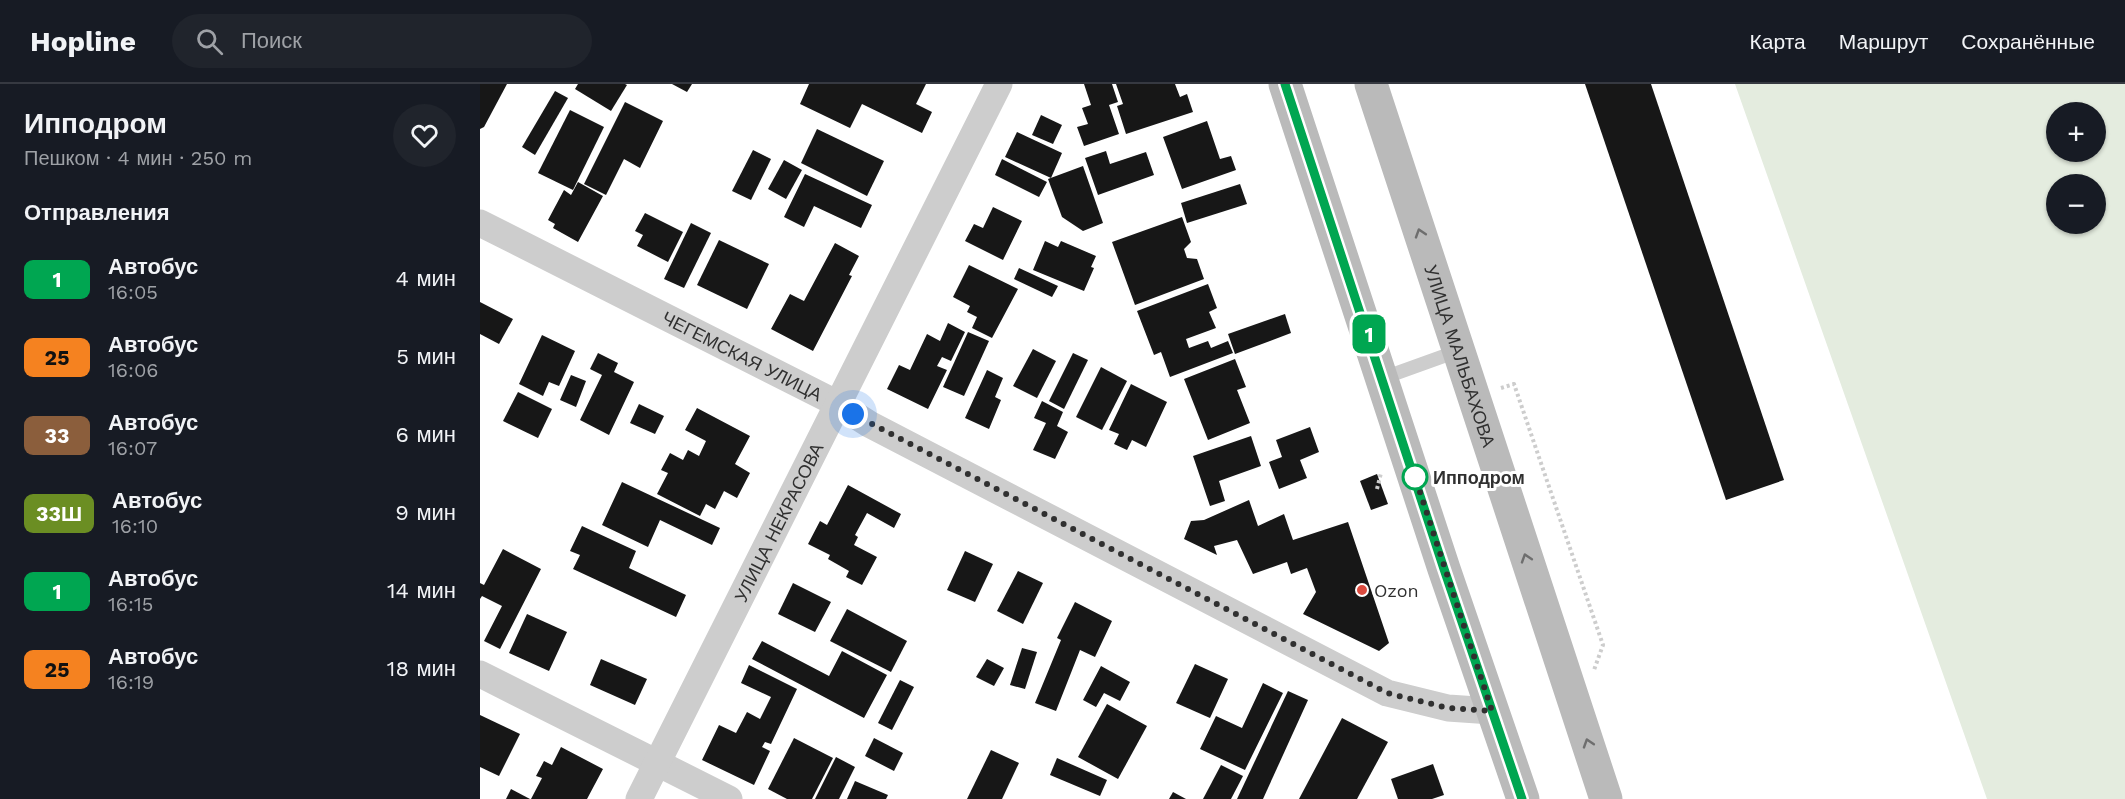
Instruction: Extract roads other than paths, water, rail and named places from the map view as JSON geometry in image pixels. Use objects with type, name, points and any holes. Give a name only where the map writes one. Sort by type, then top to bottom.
[{"type":"main road","points":[[1286,84],[1444,569],[1522,799]]},
{"type":"main road","name":"УЛИЦА МАЛЬБАХОВА","points":[[1371,84],[1606,799]]},
{"type":"street","name":"УЛИЦА НЕКРАСОВА","points":[[639,799],[836,403],[999,84]]},
{"type":"street","name":"ЧЕГЕМСКАЯ УЛИЦА","points":[[480,223],[836,403],[869,424],[1387,693],[1448,708],[1492,711]]},
{"type":"street","points":[[480,674],[729,799]]},
{"type":"lane","points":[[1383,378],[1458,351]]},
{"type":"place","name":"Ипподром","points":[[1415,477]]},
{"type":"place","name":"Ozon","points":[[1362,590]]}]
